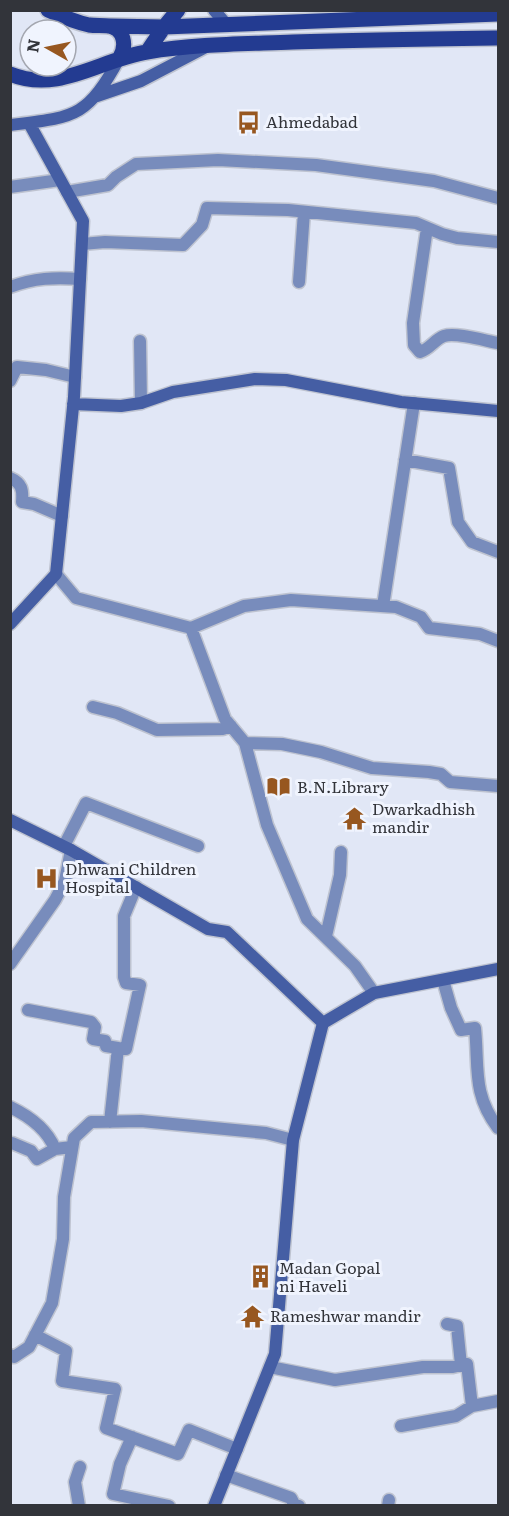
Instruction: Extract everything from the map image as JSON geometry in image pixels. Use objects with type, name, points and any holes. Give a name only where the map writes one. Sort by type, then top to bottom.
[{"type":"main road","points":[[48,10],[91,25],[164,27],[498,14]]},
{"type":"main road","points":[[147,51],[178,10]]},
{"type":"main road","points":[[111,26],[124,41],[120,57]]},
{"type":"main road","points":[[10,74],[33,80],[59,78],[93,70],[120,57],[147,51],[210,45],[498,38]]},
{"type":"street","points":[[214,10],[226,24]]},
{"type":"street","points":[[97,96],[141,81],[210,45]]},
{"type":"street","points":[[12,124],[42,122],[65,117],[84,108],[97,96],[120,57]]},
{"type":"street","points":[[10,624],[56,574],[73,404],[83,220],[28,123]]},
{"type":"street","points":[[67,192],[108,185],[136,164],[218,160],[316,165],[434,181],[498,198]]},
{"type":"street","points":[[10,187],[60,180]]},
{"type":"street","points":[[82,244],[105,242],[183,245],[202,225],[207,207],[304,212],[416,223],[457,238],[498,242]]},
{"type":"street","points":[[299,282],[304,212]]},
{"type":"street","points":[[427,228],[412,323],[414,345],[420,352],[428,350],[439,338],[447,335],[498,342]]},
{"type":"street","points":[[11,285],[50,277],[80,279]]},
{"type":"street","points":[[140,341],[141,403]]},
{"type":"street","points":[[10,381],[14,366],[75,377]]},
{"type":"street","points":[[73,404],[121,406],[141,403],[173,392],[255,379],[286,381],[414,403],[498,411]]},
{"type":"street","points":[[383,606],[414,403]]},
{"type":"street","points":[[405,460],[449,468],[458,522],[472,542],[498,552]]},
{"type":"street","points":[[10,477],[18,482],[23,491],[22,502],[34,504],[62,516]]},
{"type":"street","points":[[56,574],[76,598],[190,628],[244,606],[291,600],[396,607],[421,617],[429,628],[480,634],[498,641]]},
{"type":"street","points":[[190,628],[225,719],[245,743],[267,825],[307,919],[355,966],[374,993]]},
{"type":"street","points":[[93,707],[117,713],[157,730],[223,729],[231,726]]},
{"type":"street","points":[[245,743],[282,744],[321,752],[372,768],[429,772],[441,774],[450,782],[498,786]]},
{"type":"street","points":[[10,964],[55,900],[65,881],[67,848],[86,803],[198,846]]},
{"type":"street","points":[[10,820],[67,848],[208,929],[227,932],[323,1023]]},
{"type":"street","points":[[326,936],[340,875],[341,852]]},
{"type":"street","points":[[28,1010],[91,1022],[95,1027],[93,1039],[105,1041],[106,1046],[126,1049],[140,986],[126,983],[124,977],[124,916],[136,887]]},
{"type":"street","points":[[214,1506],[275,1354],[293,1140],[323,1023],[374,993],[498,969]]},
{"type":"street","points":[[443,980],[451,1008],[461,1030],[475,1028],[478,1051],[476,1073],[488,1111],[498,1128]]},
{"type":"street","points":[[110,1122],[118,1048]]},
{"type":"street","points":[[10,1107],[37,1123],[51,1138],[55,1149]]},
{"type":"street","points":[[10,1355],[14,1357],[29,1347],[52,1303],[63,1239],[64,1197],[72,1147],[74,1138],[91,1122],[141,1121],[266,1133],[293,1140]]},
{"type":"street","points":[[12,1143],[31,1151],[37,1159],[55,1149],[72,1147]]},
{"type":"street","points":[[447,1324],[457,1326],[461,1365]]},
{"type":"street","points":[[35,1335],[66,1351],[62,1381],[115,1389],[106,1428],[178,1454],[189,1430],[237,1449]]},
{"type":"street","points":[[270,1367],[335,1380],[423,1367],[453,1367],[467,1364],[472,1406]]},
{"type":"street","points":[[401,1426],[456,1416],[472,1406],[498,1401]]},
{"type":"street","points":[[132,1437],[120,1464],[113,1494],[169,1506]]},
{"type":"street","points":[[79,1506],[75,1482],[80,1467]]},
{"type":"street","points":[[226,1475],[291,1498],[294,1504],[299,1506]]},
{"type":"place","name":"Ahmedabad","points":[[248,122]]},
{"type":"place","name":"B.N.Library","points":[[279,787]]},
{"type":"place","name":"Dwarkadhish mandir","points":[[354,818]]},
{"type":"place","name":"Dhwani Children Hospital","points":[[47,878]]},
{"type":"place","name":"Madan Gopal ni Haveli","points":[[261,1277]]},
{"type":"place","name":"Rameshwar mandir","points":[[252,1316]]}]
